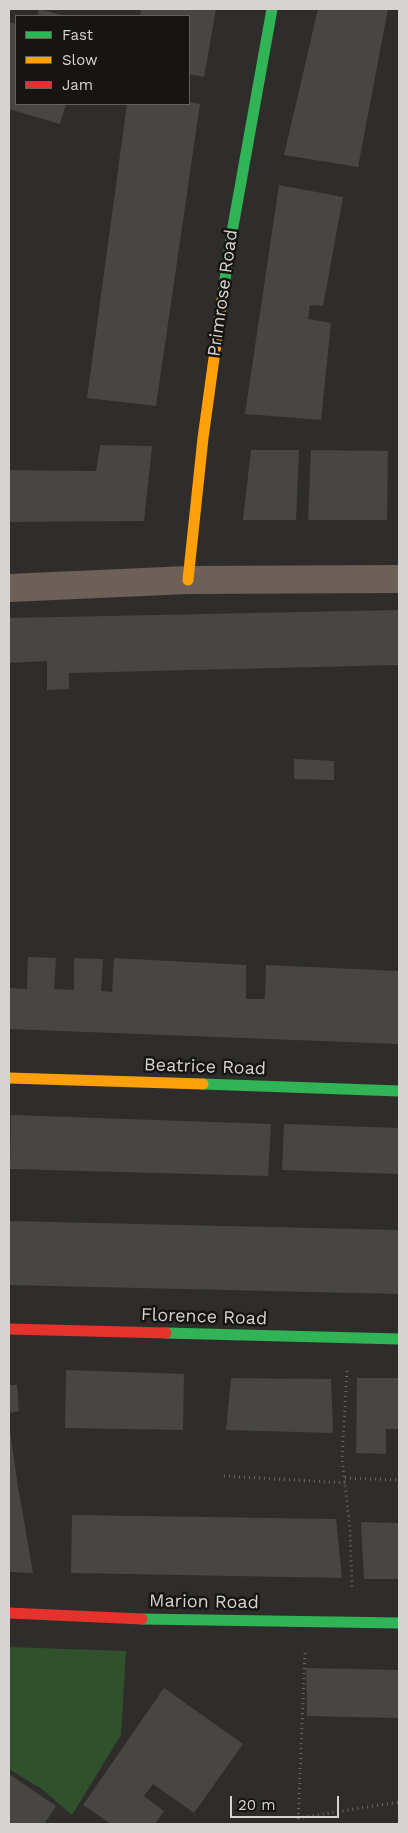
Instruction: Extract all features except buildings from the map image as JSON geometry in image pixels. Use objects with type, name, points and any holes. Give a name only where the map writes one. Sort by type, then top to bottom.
[{"type":"street","name":"Primrose Road","points":[[188,580],[203,438],[232,232],[272,9]]},
{"type":"street","points":[[9,588],[188,580],[399,579]]},
{"type":"street","name":"Beatrice Road","points":[[9,1078],[399,1091]]},
{"type":"street","name":"Florence Road","points":[[9,1329],[399,1339]]},
{"type":"street","name":"Marion Road","points":[[9,1613],[100,1618],[399,1623]]},
{"type":"path","points":[[349,1338],[342,1458],[350,1529],[352,1622]]},
{"type":"path","points":[[224,1476],[346,1483]]},
{"type":"path","points":[[345,1478],[399,1480]]},
{"type":"path","points":[[298,1824],[306,1622]]},
{"type":"path","points":[[298,1818],[399,1802]]},
{"type":"green space","points":[[9,1647],[126,1651],[121,1735],[72,1815],[42,1789],[9,1769]]},
{"type":"traffic: fast","points":[[222,300],[232,232],[272,9]]},
{"type":"traffic: fast","points":[[203,1084],[399,1091]]},
{"type":"traffic: fast","points":[[166,1333],[399,1339]]},
{"type":"traffic: fast","points":[[142,1619],[399,1623]]},
{"type":"traffic: slow","points":[[188,580],[203,438],[222,300]]},
{"type":"traffic: slow","points":[[9,1078],[203,1084]]},
{"type":"traffic: jam","points":[[9,1329],[166,1333]]},
{"type":"traffic: jam","points":[[9,1613],[142,1619]]}]
